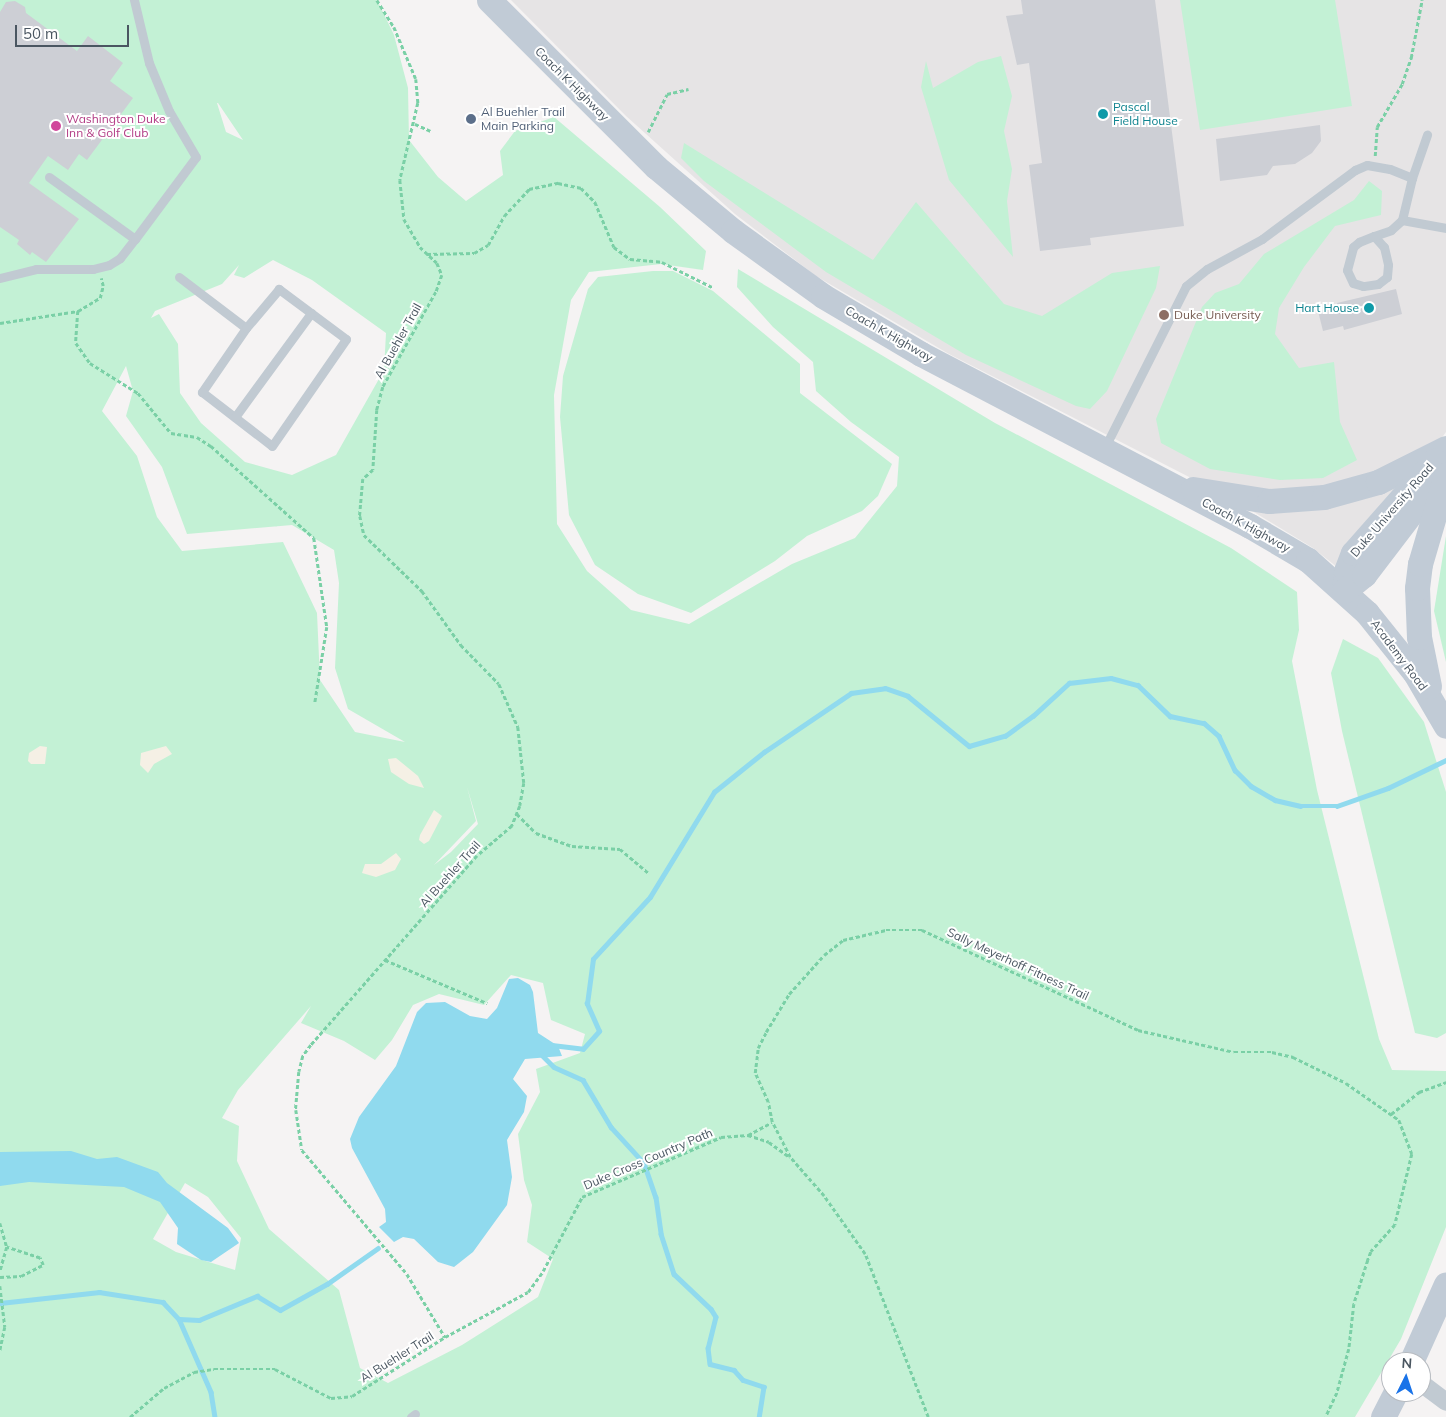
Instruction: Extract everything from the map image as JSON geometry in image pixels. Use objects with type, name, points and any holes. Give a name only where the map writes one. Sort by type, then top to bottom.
[{"type":"main road","name":"Coach K Highway","points":[[489,0],[640,151],[721,221],[824,296],[930,358],[1289,548],[1344,591]]},
{"type":"main road","points":[[1170,485],[1269,501],[1324,497],[1378,482],[1446,449]]},
{"type":"main road","name":"Duke University Road","points":[[1344,591],[1346,570],[1353,553],[1426,468],[1446,449]]},
{"type":"main road","name":"Duke University Road","points":[[1344,591],[1364,575],[1446,465]]},
{"type":"main road","points":[[1433,701],[1419,637],[1417,588],[1420,564],[1446,476]]},
{"type":"main road","name":"Academy Road","points":[[1344,591],[1394,645],[1433,701],[1446,726]]},
{"type":"main road","points":[[1415,1352],[1446,1284]]},
{"type":"main road","points":[[1383,1417],[1391,1402]]},
{"type":"street","points":[[1431,1391],[1446,1402]]},
{"type":"lane","points":[[0,278],[36,269],[98,268],[120,258],[196,156],[169,110],[150,63],[134,0]]},
{"type":"lane","points":[[1374,236],[1384,247],[1388,265],[1387,277],[1378,284],[1364,286],[1353,283],[1347,270],[1353,247],[1374,236],[1391,230],[1402,220],[1412,178],[1427,135]]},
{"type":"lane","points":[[1104,450],[1186,286],[1208,269],[1262,240],[1355,170],[1366,165],[1412,178]]},
{"type":"lane","points":[[49,177],[135,239]]},
{"type":"lane","points":[[1402,220],[1446,228]]},
{"type":"lane","points":[[179,277],[246,328]]},
{"type":"lane","points":[[279,289],[311,313],[346,339],[272,446],[202,392],[246,328],[279,289]]},
{"type":"lane","points":[[235,417],[311,313]]},
{"type":"path","name":"Al Buehler Trail","points":[[130,1417],[164,1388],[194,1372],[214,1369],[275,1369],[331,1398],[352,1396],[445,1337],[406,1274],[302,1150],[297,1100],[303,1056],[477,856],[512,826],[517,814],[524,766],[518,727],[509,702],[499,684],[461,645],[422,591],[364,535],[360,516],[363,479],[373,470],[377,410],[383,387],[436,292],[442,275],[437,263],[427,254],[404,219],[400,199],[400,180],[415,124],[418,103],[416,79],[394,27],[377,0]]},
{"type":"path","points":[[1377,167],[1374,137],[1377,127],[1402,84],[1411,58],[1422,0]]},
{"type":"path","points":[[640,151],[656,109],[667,94],[688,89]]},
{"type":"path","points":[[415,124],[431,131]]},
{"type":"path","points":[[427,254],[474,253],[488,245],[504,216],[528,189],[558,183],[581,188],[595,202],[614,247],[630,259],[662,262],[714,288]]},
{"type":"path","points":[[0,323],[78,311],[93,304],[103,292],[98,268]]},
{"type":"path","points":[[78,311],[76,343],[90,363],[138,392],[171,433],[197,437],[212,446],[314,538],[327,627],[315,703]]},
{"type":"path","points":[[517,814],[536,832],[572,846],[620,849],[650,873]]},
{"type":"path","name":"Sally Meyerhoff Fitness Trail","points":[[928,1417],[866,1254],[790,1157],[772,1122],[768,1102],[755,1074],[758,1048],[766,1032],[789,994],[824,955],[843,940],[886,930],[922,930],[1138,1030],[1234,1052],[1272,1052],[1294,1057],[1346,1083],[1399,1120],[1412,1154],[1395,1225],[1371,1252],[1368,1260],[1354,1304],[1350,1350],[1337,1394],[1326,1417]]},
{"type":"path","points":[[385,960],[426,975],[487,1002]]},
{"type":"path","points":[[1391,1114],[1419,1092],[1446,1082]]},
{"type":"path","name":"Duke Cross Country Path","points":[[445,1337],[528,1292],[543,1271],[582,1197],[720,1137],[748,1134],[772,1122]]},
{"type":"path","points":[[748,1134],[769,1142],[790,1157]]},
{"type":"path","points":[[0,1223],[7,1247],[0,1271]]},
{"type":"path","points":[[0,1277],[21,1276],[43,1265],[40,1258],[7,1247]]},
{"type":"path","points":[[0,1286],[5,1336],[0,1350]]},
{"type":"shaded area","name":"Duke University","points":[[511,0],[1446,0],[1446,432],[1342,571],[1313,548],[1234,500],[949,354],[816,276],[735,214],[626,116]]},
{"type":"green space","points":[[0,0],[377,0],[394,35],[408,88],[409,140],[438,177],[466,201],[503,175],[500,151],[515,131],[554,117],[660,207],[706,251],[703,270],[661,264],[589,272],[571,300],[554,395],[557,524],[587,571],[631,610],[689,624],[792,564],[855,538],[897,486],[899,457],[851,422],[816,391],[813,362],[773,327],[737,287],[738,269],[995,423],[1231,548],[1297,592],[1299,630],[1292,661],[1317,790],[1379,1039],[1392,1070],[1446,1071],[1446,1227],[1401,1339],[1393,1352],[1381,1352],[1381,1373],[1355,1417],[0,1417]],"holes":[[[218,103],[243,140],[226,132]],[[273,260],[312,280],[386,333],[384,370],[336,455],[292,475],[245,462],[201,423],[180,393],[178,344],[159,314],[151,318],[155,311],[222,284],[239,265],[234,275],[244,278]],[[126,366],[133,391],[126,416],[162,467],[187,534],[292,525],[334,550],[339,583],[335,668],[348,709],[405,742],[355,732],[320,680],[317,613],[283,542],[182,551],[157,517],[137,456],[102,411]],[[467,787],[478,824],[451,852],[434,865],[476,821]],[[511,975],[543,983],[551,1020],[585,1034],[580,1053],[536,1069],[540,1092],[518,1134],[524,1180],[532,1205],[527,1242],[553,1259],[538,1297],[462,1345],[388,1383],[360,1368],[339,1290],[269,1229],[237,1161],[239,1126],[222,1118],[238,1090],[311,1006],[301,1023],[344,1041],[375,1060],[392,1040],[413,1005],[439,994],[484,1005]],[[185,1183],[208,1197],[241,1238],[235,1270],[176,1252],[153,1239]]]},
{"type":"green space","points":[[1180,0],[1335,0],[1352,106],[1200,130]]},
{"type":"green space","points":[[1001,56],[1012,96],[1004,131],[1012,169],[1007,201],[1013,257],[949,180],[921,87],[926,61],[933,88],[978,62]]},
{"type":"green space","points":[[684,143],[873,260],[916,202],[1004,304],[1042,316],[1112,273],[1160,266],[1156,288],[1107,391],[1090,409],[1076,406],[966,355],[826,272],[704,181],[681,158]]},
{"type":"green space","points":[[1369,181],[1382,191],[1381,215],[1335,226],[1304,267],[1279,308],[1275,334],[1299,368],[1334,362],[1340,422],[1357,460],[1323,478],[1280,480],[1210,469],[1161,443],[1156,419],[1202,307],[1215,293],[1239,284],[1264,254],[1354,200]]},
{"type":"green space","points":[[653,271],[673,271],[713,291],[800,364],[800,393],[892,464],[878,496],[862,511],[807,536],[775,561],[691,613],[638,594],[595,565],[569,515],[560,417],[563,376],[588,289],[598,277]]},
{"type":"green space","points":[[1446,536],[1446,662],[1434,611]]},
{"type":"green space","points":[[1343,639],[1378,658],[1424,722],[1446,792],[1446,1033],[1437,1038],[1415,1033],[1342,731],[1331,673]]},
{"type":"sand","points":[[40,746],[47,747],[45,764],[31,764],[28,761],[29,753]]},
{"type":"sand","points":[[166,746],[172,754],[154,764],[148,773],[140,765],[141,753]]},
{"type":"sand","points":[[396,758],[418,776],[424,788],[409,784],[391,772],[388,759]]},
{"type":"sand","points":[[434,810],[442,816],[429,841],[424,844],[419,840],[420,835]]},
{"type":"sand","points":[[396,853],[401,859],[395,870],[376,877],[362,873],[365,864],[381,864]]},
{"type":"water","points":[[518,978],[530,985],[533,992],[538,1033],[558,1046],[562,1056],[525,1059],[513,1079],[527,1096],[524,1112],[507,1140],[512,1177],[507,1205],[473,1252],[454,1267],[438,1262],[414,1239],[403,1237],[394,1242],[379,1227],[386,1222],[385,1209],[352,1148],[350,1139],[359,1117],[396,1066],[417,1012],[426,1003],[445,1002],[470,1016],[487,1019],[497,1008],[509,979]]},
{"type":"water","points":[[71,1151],[97,1159],[117,1157],[158,1172],[167,1183],[228,1228],[239,1243],[211,1262],[201,1260],[177,1244],[178,1228],[160,1202],[124,1187],[29,1182],[0,1186],[0,1152]]},
{"type":"building","name":"Pascal Field House","points":[[1021,0],[1155,0],[1184,226],[1090,238],[1091,245],[1040,251],[1029,165],[1042,163],[1029,63],[1017,65],[1006,16],[1023,14]]},
{"type":"building","name":"Washington Duke Inn & Golf Club","points":[[15,1],[25,7],[26,13],[77,51],[88,36],[123,63],[110,81],[133,98],[87,160],[79,154],[68,170],[48,156],[29,183],[79,219],[46,262],[32,252],[30,255],[17,244],[19,240],[0,227],[0,12],[6,2]]},
{"type":"building","points":[[1320,125],[1321,141],[1312,153],[1295,164],[1273,166],[1267,175],[1220,181],[1216,139]]},
{"type":"building","name":"Hart House","points":[[1396,289],[1402,314],[1344,330],[1343,326],[1323,331],[1318,311],[1338,306],[1337,303]]},
{"type":"waterway","points":[[552,1045],[583,1049],[599,1031],[587,1004],[593,959],[650,897],[714,792],[764,752],[851,693],[885,688],[908,696],[969,746],[1005,736],[1033,716],[1069,683],[1111,678],[1138,685],[1170,716],[1204,723],[1219,736],[1235,770],[1251,786],[1275,800],[1300,806],[1337,806],[1388,788],[1446,760]]},
{"type":"waterway","points":[[541,1054],[554,1067],[583,1080],[611,1127],[644,1163],[656,1197],[661,1234],[674,1274],[711,1309],[716,1317],[708,1348],[710,1364],[734,1370],[743,1380],[764,1387],[759,1417]]},
{"type":"waterway","points":[[0,1303],[99,1292],[163,1302],[179,1319],[199,1320],[257,1296],[280,1310],[327,1284],[378,1248]]},
{"type":"waterway","points":[[179,1319],[211,1392],[215,1417]]},
{"type":"place","name":"Pascal Field House","points":[[1103,114]]},
{"type":"place","name":"Al Buehler Trail Main Parking","points":[[471,119]]},
{"type":"place","name":"Washington Duke Inn & Golf Club","points":[[56,126]]},
{"type":"place","name":"Hart House","points":[[1369,308]]},
{"type":"place","name":"Duke University","points":[[1164,315]]}]
